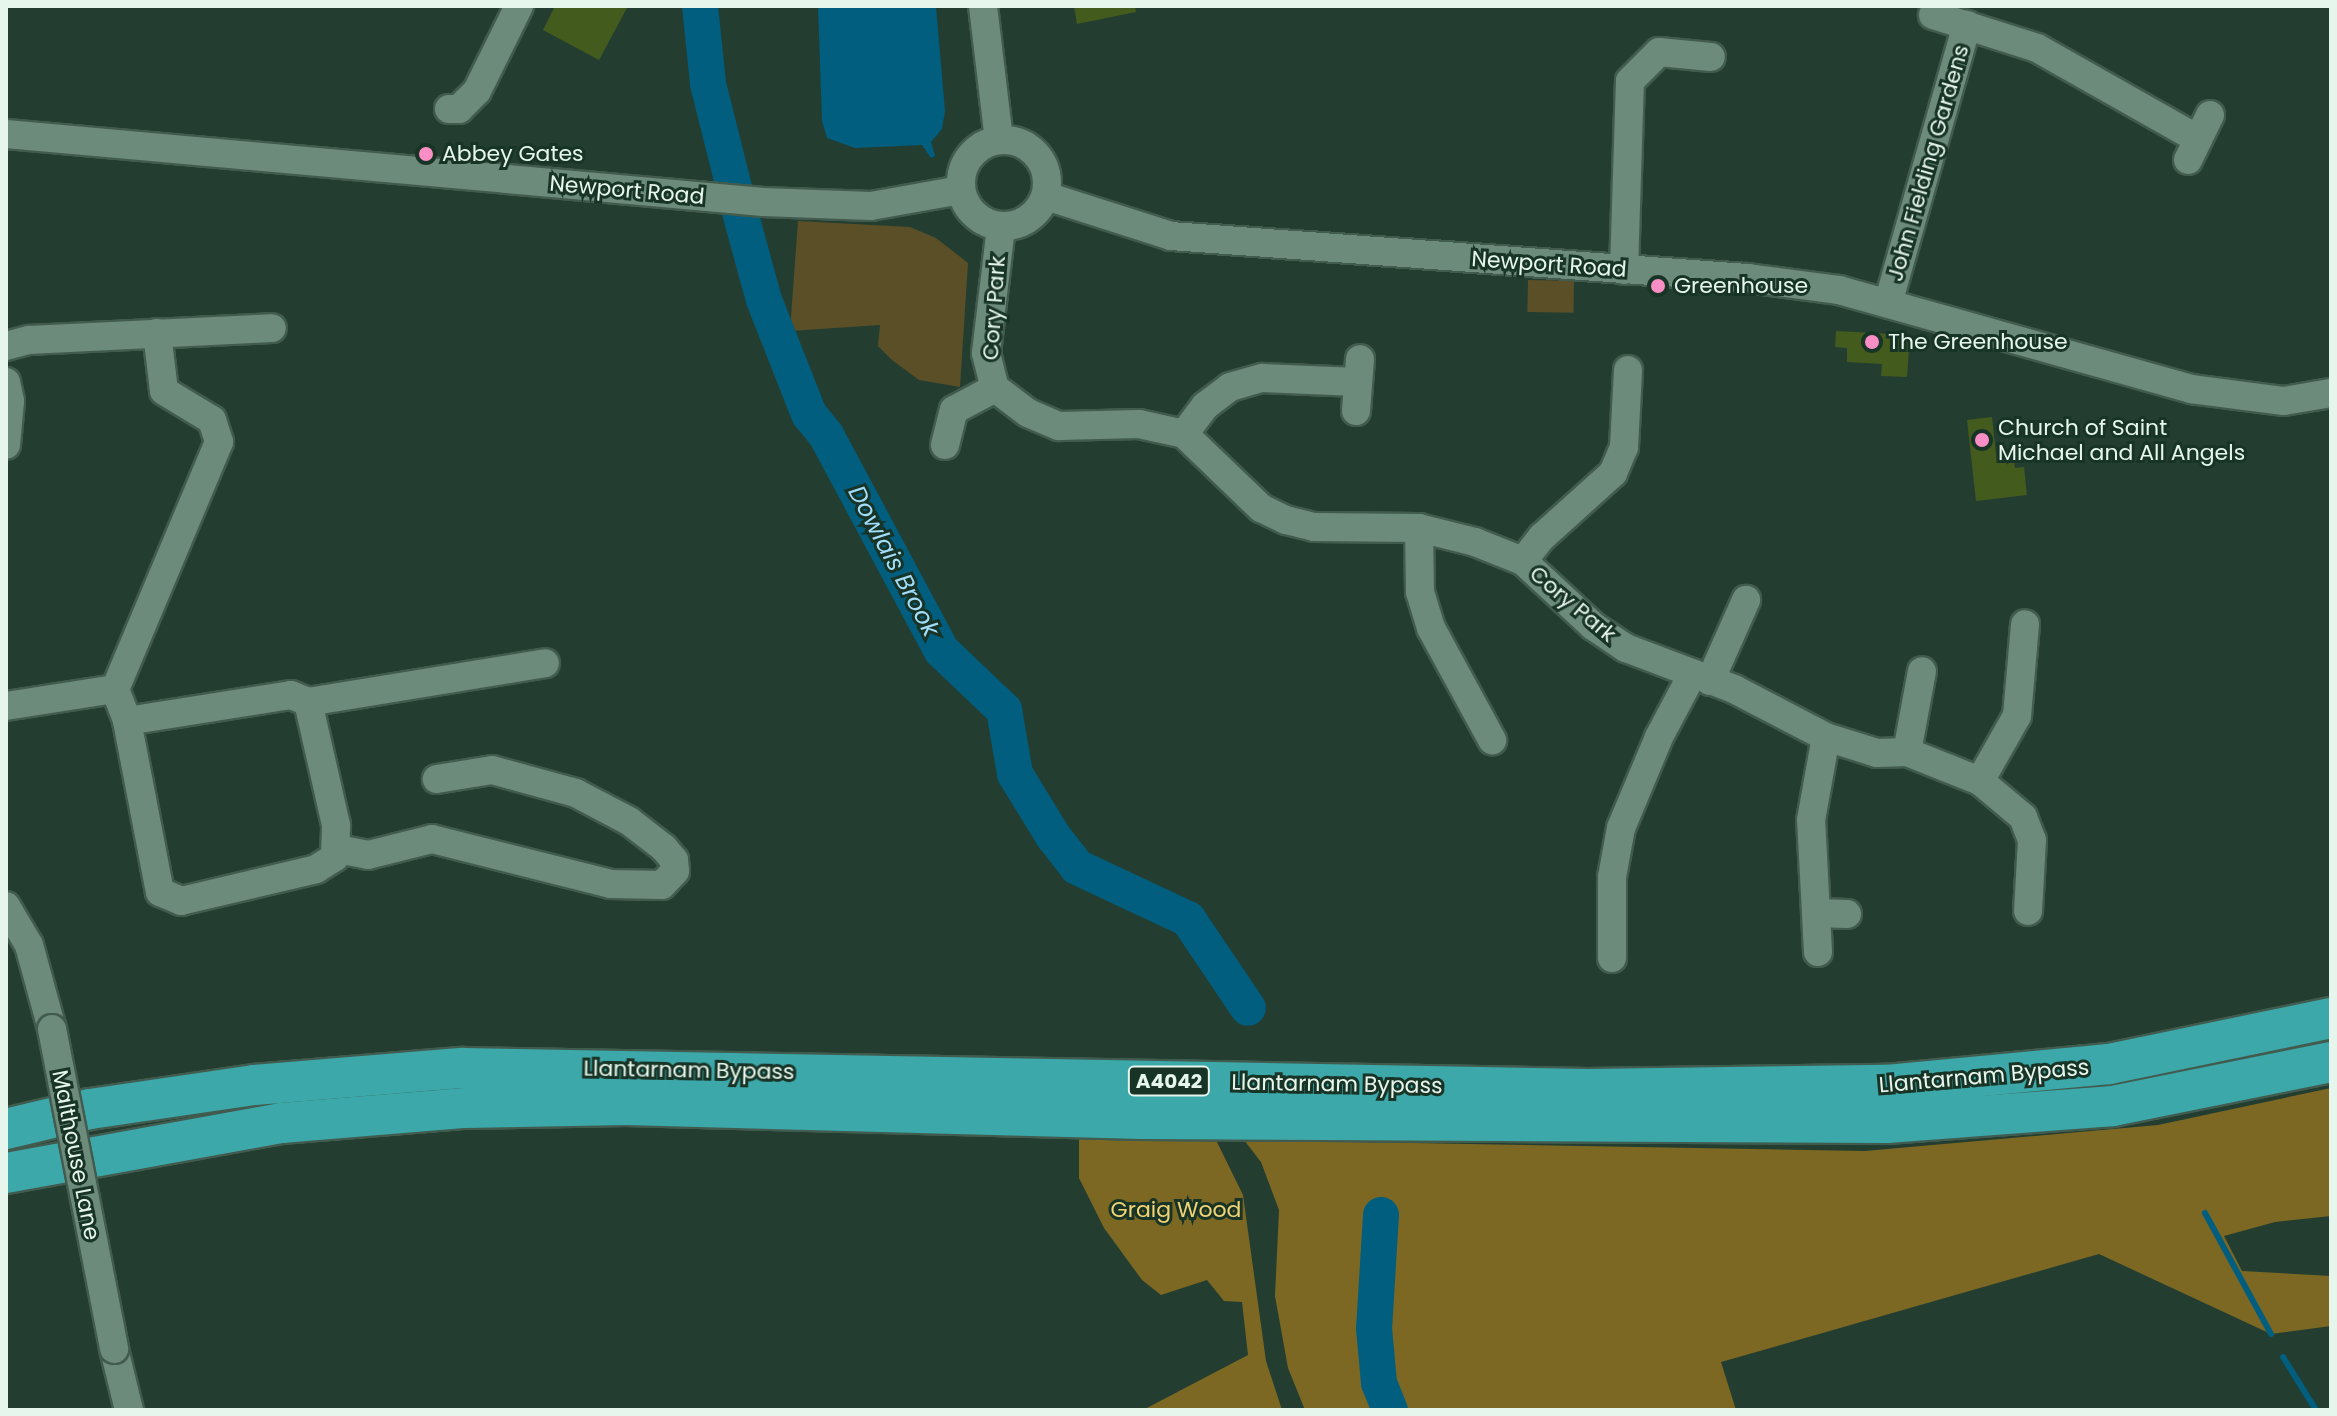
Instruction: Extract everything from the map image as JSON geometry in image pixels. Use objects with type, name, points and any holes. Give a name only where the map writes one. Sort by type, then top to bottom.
[{"type":"highway","name":"Llantarnam Bypass","points":[[6,1129],[90,1109],[240,1087],[463,1068],[1603,1089],[1887,1085],[2109,1064],[2331,1018]]},
{"type":"highway","name":"Llantarnam Bypass","points":[[6,1173],[281,1123],[465,1108],[685,1105],[1142,1119],[1887,1123],[2113,1106],[2331,1062]]},
{"type":"street","points":[[449,109],[459,109],[477,91],[519,6]]},
{"type":"street","points":[[983,6],[999,140]]},
{"type":"street","name":"John Fielding Gardens","points":[[1933,15],[2037,48],[2199,138]]},
{"type":"street","name":"John Fielding Gardens","points":[[1889,300],[1967,25]]},
{"type":"street","points":[[1624,270],[1630,81],[1659,52],[1711,57]]},
{"type":"street","name":"Newport Road","points":[[6,134],[763,202],[871,206],[961,190]]},
{"type":"street","points":[[999,140],[1026,146],[1037,155],[1048,181],[1046,196],[1029,219],[1001,227],[979,219],[961,190],[965,163],[985,144],[999,140]]},
{"type":"street","name":"Newport Road","points":[[1046,196],[1171,236],[1782,281],[1889,300],[2075,360],[2191,389],[2284,401],[2331,393]]},
{"type":"street","name":"Cory Park","points":[[1001,227],[986,353],[995,388],[1011,404],[1059,426],[1139,424],[1184,434],[1261,508],[1286,520],[1314,527],[1419,528],[1475,542],[1523,561],[1615,641],[1701,677],[1826,737],[1877,753],[1907,752],[1980,781],[2023,817],[2032,840],[2028,911]]},
{"type":"street","points":[[6,346],[29,340],[272,328]]},
{"type":"street","points":[[157,333],[164,391],[212,420],[219,442],[115,689],[127,721],[156,887],[168,897],[181,901],[316,869],[338,849]]},
{"type":"street","points":[[1523,561],[1542,537],[1613,473],[1624,447],[1628,370]]},
{"type":"street","points":[[1184,434],[1205,406],[1230,387],[1262,378],[1359,371],[1356,411]]},
{"type":"street","points":[[6,382],[6,445]]},
{"type":"street","name":"Cory Park","points":[[945,445],[954,410],[995,388]]},
{"type":"street","points":[[1419,528],[1420,592],[1431,628],[1492,740]]},
{"type":"street","points":[[1612,958],[1612,877],[1621,828],[1649,758],[1746,600]]},
{"type":"street","points":[[1980,781],[2017,716],[2025,624]]},
{"type":"street","points":[[127,721],[291,695],[308,702],[545,663]]},
{"type":"street","points":[[1907,752],[1922,671]]},
{"type":"street","points":[[6,706],[115,689]]},
{"type":"street","points":[[308,702],[338,849]]},
{"type":"street","points":[[1818,952],[1811,820],[1826,737]]},
{"type":"street","points":[[338,849],[368,855],[432,839],[611,884],[662,885],[675,871],[674,860],[664,848],[629,821],[576,793],[492,770],[437,779]]},
{"type":"street","name":"Malthouse Lane","points":[[6,906],[29,945],[52,1029],[114,1349],[129,1410]]},
{"type":"street","points":[[1816,913],[1847,914]]},
{"type":"shaded area","points":[[798,221],[910,227],[936,238],[968,263],[960,387],[919,380],[892,360],[878,346],[880,325],[790,331]]},
{"type":"shaded area","points":[[1528,280],[1574,281],[1573,313],[1527,312]]},
{"type":"green space","points":[[2331,1088],[2331,1216],[2275,1222],[2224,1236],[2242,1271],[2331,1276],[2331,1326],[2271,1334],[2099,1254],[1721,1362],[1736,1410],[1305,1410],[1288,1368],[1275,1296],[1279,1210],[1261,1162],[1244,1140],[1865,1151],[2158,1125]]},
{"type":"green space","name":"Graig Wood","points":[[1079,1136],[1216,1140],[1243,1195],[1266,1361],[1282,1410],[1143,1410],[1248,1355],[1242,1302],[1224,1301],[1207,1280],[1161,1295],[1142,1280],[1104,1228],[1079,1178]]},
{"type":"water","points":[[818,6],[936,6],[945,111],[942,129],[931,142],[935,156],[931,158],[922,145],[855,148],[827,138],[822,121]]},
{"type":"building","points":[[555,6],[628,6],[599,60],[543,30]]},
{"type":"building","points":[[1074,6],[1135,6],[1136,12],[1077,24]]},
{"type":"building","points":[[1836,331],[1910,335],[1907,377],[1881,376],[1882,364],[1847,362],[1847,348],[1835,347]]},
{"type":"building","name":"Church of Saint Michael and All Angels","points":[[1992,417],[1997,463],[2014,461],[2015,468],[2024,467],[2027,495],[1976,501],[1967,420]]},
{"type":"waterway","name":"Dowlais Brook","points":[[700,6],[708,84],[744,227],[764,300],[809,414],[826,435],[942,651],[1004,710],[1015,774],[1053,836],[1077,867],[1188,919],[1248,1008]]},
{"type":"waterway","points":[[2205,1213],[2271,1334]]},
{"type":"waterway","name":"Dowlais Brook","points":[[1381,1215],[1374,1328],[1379,1383],[1390,1410]]},
{"type":"waterway","points":[[2283,1357],[2316,1410]]},
{"type":"place","name":"Abbey Gates","points":[[426,154]]},
{"type":"place","name":"Greenhouse","points":[[1658,286]]},
{"type":"place","name":"The Greenhouse","points":[[1872,342]]},
{"type":"place","name":"Church of Saint Michael and All Angels","points":[[1982,440]]}]
